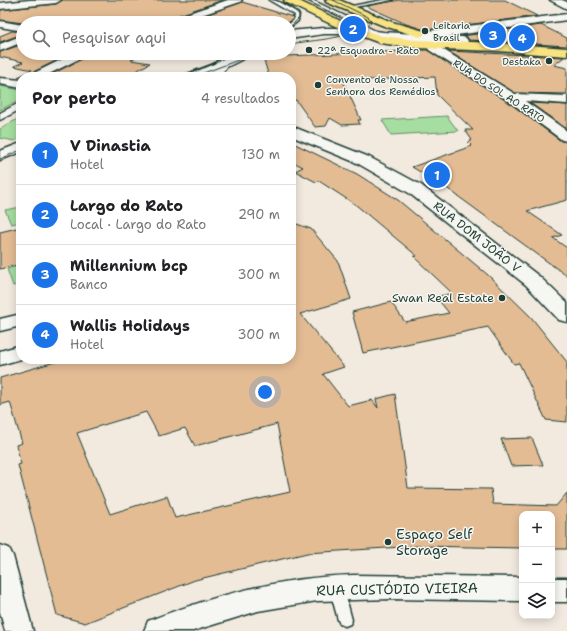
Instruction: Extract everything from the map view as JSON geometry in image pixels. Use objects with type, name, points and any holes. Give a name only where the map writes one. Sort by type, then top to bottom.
[{"type":"main road","points":[[289,0],[309,5],[358,29],[383,38],[431,40],[567,17]]},
{"type":"main road","points":[[330,0],[431,40]]},
{"type":"main road","points":[[296,32],[307,27],[312,22],[309,5]]},
{"type":"main road","points":[[313,41],[358,29],[366,22],[357,10]]},
{"type":"main road","points":[[296,34],[358,29]]},
{"type":"main road","points":[[296,43],[383,38],[409,38],[458,43]]},
{"type":"main road","points":[[409,38],[567,52]]},
{"type":"main road","points":[[215,72],[222,64],[230,60]]},
{"type":"main road","name":"RUA DOM JOÃO V","points":[[296,133],[363,160],[415,189],[533,281],[567,315]]},
{"type":"street","points":[[0,6],[56,0]]},
{"type":"street","points":[[189,16],[237,0]]},
{"type":"street","points":[[556,0],[567,6]]},
{"type":"street","points":[[0,24],[16,27]]},
{"type":"street","name":"RUA DO SOL AO RATO","points":[[431,40],[433,48],[513,98],[567,137]]},
{"type":"street","points":[[0,48],[16,41]]},
{"type":"street","points":[[44,72],[69,60]]},
{"type":"street","points":[[202,72],[222,64]]},
{"type":"street","points":[[0,81],[16,83]]},
{"type":"street","points":[[513,98],[522,97],[567,100]]},
{"type":"street","points":[[0,117],[16,108]]},
{"type":"street","points":[[0,156],[16,149]]},
{"type":"street","points":[[0,325],[16,321]]},
{"type":"street","points":[[0,358],[16,353]]},
{"type":"street","points":[[0,556],[18,631]]},
{"type":"street","name":"RUA CUSTÓDIO VIEIRA","points":[[158,631],[194,617],[242,603],[291,592],[336,587],[456,587],[519,589]]},
{"type":"street","points":[[555,590],[567,590]]},
{"type":"lane","points":[[271,0],[292,10],[297,15],[296,20]]},
{"type":"lane","points":[[357,10],[391,0]]},
{"type":"lane","points":[[336,587],[345,620]]},
{"type":"shaded area","points":[[269,0],[316,0],[405,26],[401,28],[488,54],[465,56],[387,33],[382,35]]},
{"type":"green space","points":[[0,86],[16,89],[16,102],[0,110]]},
{"type":"green space","points":[[447,116],[458,131],[391,135],[382,120]]},
{"type":"green space","points":[[16,120],[16,140],[0,138],[0,129]]},
{"type":"green space","points":[[16,208],[16,223],[11,224],[5,210]]},
{"type":"green space","points":[[16,266],[16,285],[13,286],[7,269]]},
{"type":"building","points":[[62,0],[223,0],[177,16],[16,16],[16,22],[0,20],[0,10],[56,4]]},
{"type":"building","points":[[400,0],[505,0],[537,16],[425,30],[406,24],[366,6]]},
{"type":"building","points":[[242,2],[290,16],[203,16]]},
{"type":"building","points":[[541,25],[567,38],[567,46],[469,40],[467,37],[463,36]]},
{"type":"building","points":[[12,31],[16,31],[16,36],[0,42],[0,36]]},
{"type":"building","points":[[16,46],[16,60],[58,60],[33,72],[28,72],[32,70],[14,66],[23,62],[0,57],[0,52]]},
{"type":"building","points":[[427,50],[508,102],[561,141],[567,142],[567,200],[527,211],[562,235],[553,238],[567,248],[567,276],[444,186],[412,167],[472,146],[468,142],[472,140],[465,130],[473,130],[437,95],[435,77],[343,81],[361,120],[358,120],[360,124],[342,125],[330,118],[326,126],[315,127],[296,100],[296,72],[268,72],[264,60],[296,60],[296,56]]},
{"type":"building","points":[[448,51],[564,57],[554,65],[567,68],[567,94],[515,93]]},
{"type":"building","points":[[80,60],[131,60],[150,63],[135,72],[56,72]]},
{"type":"building","points":[[530,103],[567,105],[567,129]]},
{"type":"building","points":[[296,144],[357,174],[398,200],[488,275],[531,317],[567,362],[567,422],[546,420],[519,363],[514,364],[488,327],[363,353],[352,312],[391,302],[405,322],[449,313],[436,297],[452,293],[414,257],[417,256],[356,205],[319,181],[316,182],[296,172],[303,167],[296,164]]},
{"type":"building","points":[[296,224],[311,229],[338,261],[351,299],[300,314],[344,367],[323,374],[348,406],[372,400],[378,408],[376,399],[395,394],[408,488],[491,489],[493,504],[556,506],[567,493],[567,549],[555,549],[555,511],[519,511],[519,548],[418,546],[307,553],[195,580],[85,623],[57,615],[18,465],[21,464],[16,445],[22,443],[10,402],[0,405],[0,378],[48,364],[296,364]],"holes":[[[146,412],[159,436],[185,428],[195,446],[277,424],[290,492],[175,518],[167,496],[110,514],[77,433]]]},
{"type":"building","points":[[16,228],[16,265],[0,269],[0,232]]},
{"type":"building","points":[[532,438],[543,465],[511,466],[501,439]]},
{"type":"tram line","points":[[276,0],[299,13],[299,18],[296,21]]},
{"type":"tram line","points":[[296,43],[334,38],[356,32],[372,21],[368,17],[333,0]]},
{"type":"tram line","points":[[195,72],[220,60]]},
{"type":"tram line","points":[[206,72],[238,60]]},
{"type":"tram line","points":[[0,159],[16,152]]},
{"type":"place","name":"Largo do Rato","points":[[353,29]]},
{"type":"place","name":"Leitaria Brasil","points":[[425,31]]},
{"type":"place","name":"Millennium bcp","points":[[493,35]]},
{"type":"place","name":"Wallis Holidays","points":[[522,38]]},
{"type":"place","name":"22ª Esquadra - Rato","points":[[309,50]]},
{"type":"place","name":"Destaka","points":[[549,61]]},
{"type":"place","name":"Convento de Nossa Senhora dos Remédios","points":[[318,85]]},
{"type":"place","name":"V Dinastia","points":[[437,175]]},
{"type":"place","name":"Swan Real Estate","points":[[502,298]]},
{"type":"place","name":"Espaço Self Storage","points":[[388,542]]}]
